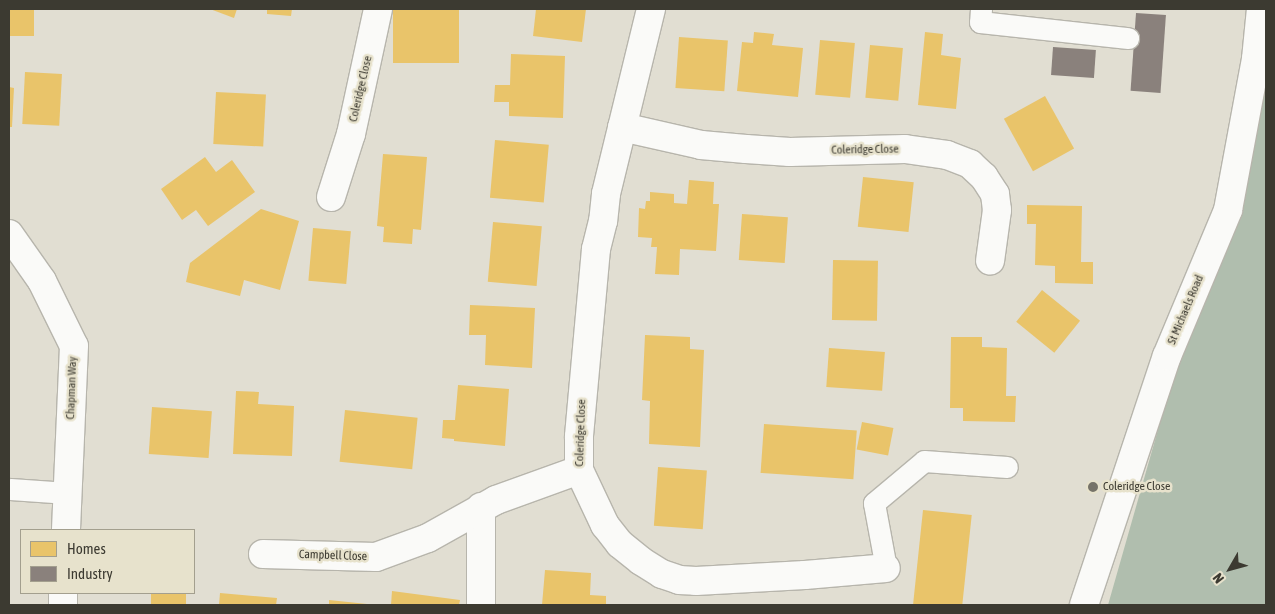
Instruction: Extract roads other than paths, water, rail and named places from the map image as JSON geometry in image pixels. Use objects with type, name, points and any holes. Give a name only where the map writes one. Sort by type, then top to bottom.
[{"type":"street","name":"Coleridge Close","points":[[331,197],[351,134],[378,9]]},
{"type":"street","name":"Coleridge Close","points":[[652,9],[606,194],[603,221],[596,249],[579,437],[579,470],[605,524],[620,544],[662,574],[679,580],[696,582],[805,576],[886,568]]},
{"type":"street","name":"St Michaels Road","points":[[1084,605],[1167,356],[1228,210],[1256,59],[1260,9]]},
{"type":"street","name":"Coleridge Close","points":[[622,127],[701,145],[719,147],[790,152],[905,149],[947,155],[970,164],[984,177],[995,194],[998,210],[990,261]]},
{"type":"street","name":"Chapman Way","points":[[9,234],[42,281],[74,346],[66,529]]},
{"type":"street","name":"Campbell Close","points":[[263,554],[376,557],[428,538],[481,507],[579,470]]},
{"type":"street","points":[[481,507],[481,605]]},
{"type":"lane","points":[[981,9],[980,22],[1128,38]]},
{"type":"lane","points":[[886,568],[874,503],[924,461],[1007,467]]},
{"type":"lane","points":[[10,488],[68,492]]},
{"type":"place","name":"Coleridge Close","points":[[1093,487]]}]
